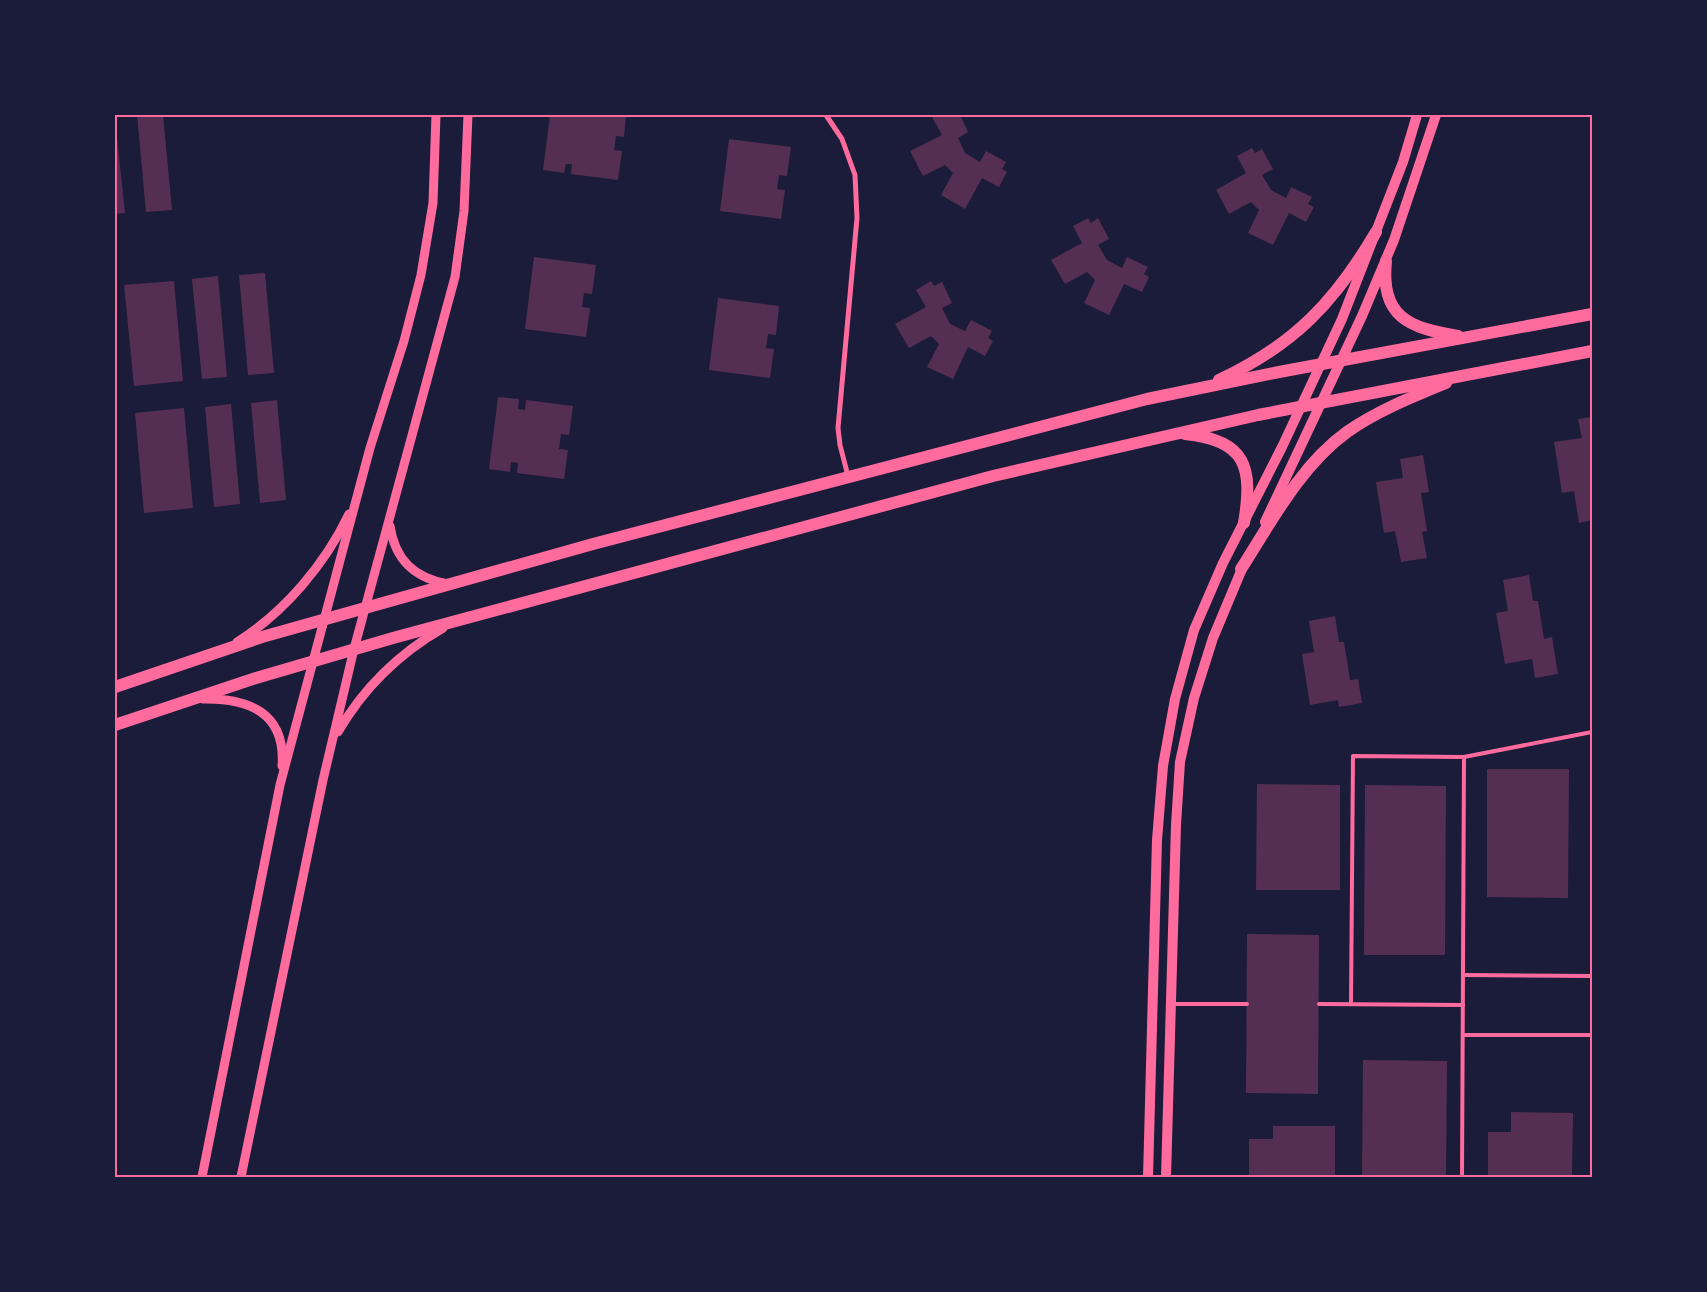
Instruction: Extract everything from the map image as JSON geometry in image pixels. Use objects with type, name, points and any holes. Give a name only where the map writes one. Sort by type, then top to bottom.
[{"type":"main road","points":[[1148,1177],[1157,840],[1163,766],[1175,699],[1194,630],[1342,319],[1403,162],[1417,115]]},
{"type":"main road","points":[[1166,1177],[1176,826],[1180,762],[1194,698],[1210,646],[1241,569],[1323,402],[1386,261],[1436,115]]},
{"type":"main road","points":[[1202,388],[1257,360],[1298,333],[1320,311],[1346,279],[1376,232]]},
{"type":"main road","points":[[1386,261],[1385,288],[1393,309],[1401,318],[1422,329],[1473,337]]},
{"type":"main road","points":[[115,687],[224,650],[450,584],[1146,399],[1321,364],[1592,314]]},
{"type":"main road","points":[[115,725],[354,649],[993,476],[1175,433],[1301,406],[1592,351]]},
{"type":"main road","points":[[1241,569],[1290,495],[1330,446],[1365,420],[1469,374]]},
{"type":"main road","points":[[1175,433],[1215,440],[1232,449],[1240,456],[1245,464],[1247,480],[1244,523]]},
{"type":"street","points":[[202,1177],[280,785],[312,662],[326,620],[358,493],[404,341],[421,275],[433,204],[436,115]]},
{"type":"street","points":[[241,1177],[354,649],[455,278],[464,211],[468,115]]},
{"type":"street","points":[[826,115],[842,139],[855,175],[857,209],[838,428],[848,477]]},
{"type":"street","points":[[224,650],[260,626],[297,590],[342,529],[358,493]]},
{"type":"street","points":[[390,521],[394,545],[406,566],[425,578],[450,584]]},
{"type":"street","points":[[333,741],[358,701],[389,665],[422,640],[455,621]]},
{"type":"street","points":[[193,699],[240,701],[265,714],[275,729],[281,744],[280,785]]},
{"type":"lane","points":[[1352,1004],[1353,756],[1464,757],[1592,732]]},
{"type":"lane","points":[[1462,1177],[1464,757]]},
{"type":"lane","points":[[1463,975],[1592,976]]},
{"type":"lane","points":[[1170,1004],[1246,1004]]},
{"type":"lane","points":[[1318,1004],[1462,1005]]},
{"type":"lane","points":[[1463,1034],[1592,1035]]},
{"type":"building","points":[[137,115],[163,115],[172,210],[146,212]]},
{"type":"building","points":[[550,115],[626,115],[624,137],[616,136],[614,150],[622,151],[618,180],[571,174],[572,164],[566,164],[564,173],[543,170]]},
{"type":"building","points":[[931,115],[960,115],[968,132],[958,138],[965,153],[980,162],[986,151],[1006,162],[1002,169],[1007,172],[999,187],[982,178],[965,209],[941,195],[953,173],[945,165],[923,176],[910,151],[942,135]]},
{"type":"building","points":[[115,118],[125,213],[115,214]]},
{"type":"building","points":[[729,139],[791,147],[787,176],[779,175],[777,189],[785,190],[781,219],[720,211]]},
{"type":"building","points":[[1252,148],[1255,153],[1262,149],[1273,169],[1262,175],[1271,190],[1286,198],[1291,187],[1312,197],[1308,204],[1314,207],[1306,222],[1289,213],[1273,245],[1248,233],[1259,210],[1251,202],[1229,214],[1216,190],[1246,173],[1237,156]]},
{"type":"building","points":[[1088,218],[1091,223],[1098,218],[1109,239],[1098,245],[1107,260],[1122,268],[1127,257],[1148,267],[1144,274],[1149,277],[1142,292],[1124,284],[1109,315],[1084,303],[1095,280],[1087,272],[1065,284],[1051,260],[1082,243],[1073,226]]},
{"type":"building","points":[[534,257],[596,265],[592,294],[584,293],[582,307],[590,308],[586,337],[525,329]]},
{"type":"building","points":[[265,273],[274,373],[248,375],[239,275]]},
{"type":"building","points":[[218,276],[227,377],[202,379],[192,279]]},
{"type":"building","points":[[174,281],[183,381],[134,386],[124,285]]},
{"type":"building","points":[[931,281],[934,286],[942,282],[952,303],[942,308],[950,324],[965,331],[971,320],[992,331],[988,338],[993,341],[985,356],[968,347],[953,379],[927,367],[939,344],[931,336],[909,348],[895,324],[926,307],[916,290]]},
{"type":"building","points":[[718,298],[779,306],[776,335],[768,334],[766,348],[774,349],[770,378],[709,370]]},
{"type":"building","points":[[498,397],[519,399],[518,409],[525,410],[526,400],[573,406],[569,435],[561,434],[559,449],[568,450],[564,479],[517,473],[518,463],[511,462],[510,472],[489,469]]},
{"type":"building","points":[[277,400],[286,500],[260,503],[251,403]]},
{"type":"building","points":[[231,404],[240,504],[214,507],[205,407]]},
{"type":"building","points":[[184,408],[193,508],[144,513],[135,413]]},
{"type":"building","points":[[1592,417],[1592,520],[1579,523],[1574,491],[1562,493],[1554,442],[1582,438],[1578,419]]},
{"type":"building","points":[[1423,455],[1429,492],[1421,493],[1427,531],[1422,532],[1427,558],[1401,562],[1395,531],[1384,533],[1376,482],[1403,478],[1400,459]]},
{"type":"building","points":[[1529,575],[1533,601],[1538,601],[1544,639],[1552,637],[1558,674],[1535,678],[1532,659],[1505,664],[1496,613],[1508,611],[1503,580]]},
{"type":"building","points":[[1335,616],[1339,642],[1344,642],[1350,680],[1358,679],[1362,703],[1339,707],[1338,700],[1310,705],[1302,654],[1314,652],[1309,621]]},
{"type":"building","points":[[1487,769],[1569,769],[1568,898],[1487,897]]},
{"type":"building","points":[[1257,784],[1340,785],[1340,890],[1256,890]]},
{"type":"building","points":[[1365,785],[1446,786],[1445,955],[1364,955]]},
{"type":"building","points":[[1247,934],[1319,935],[1318,1094],[1246,1093]]},
{"type":"building","points":[[1363,1060],[1447,1061],[1446,1177],[1362,1177]]},
{"type":"building","points":[[1511,1112],[1573,1113],[1572,1177],[1488,1177],[1488,1132],[1511,1132]]},
{"type":"building","points":[[1273,1126],[1335,1126],[1335,1177],[1249,1177],[1249,1139],[1273,1139]]}]
